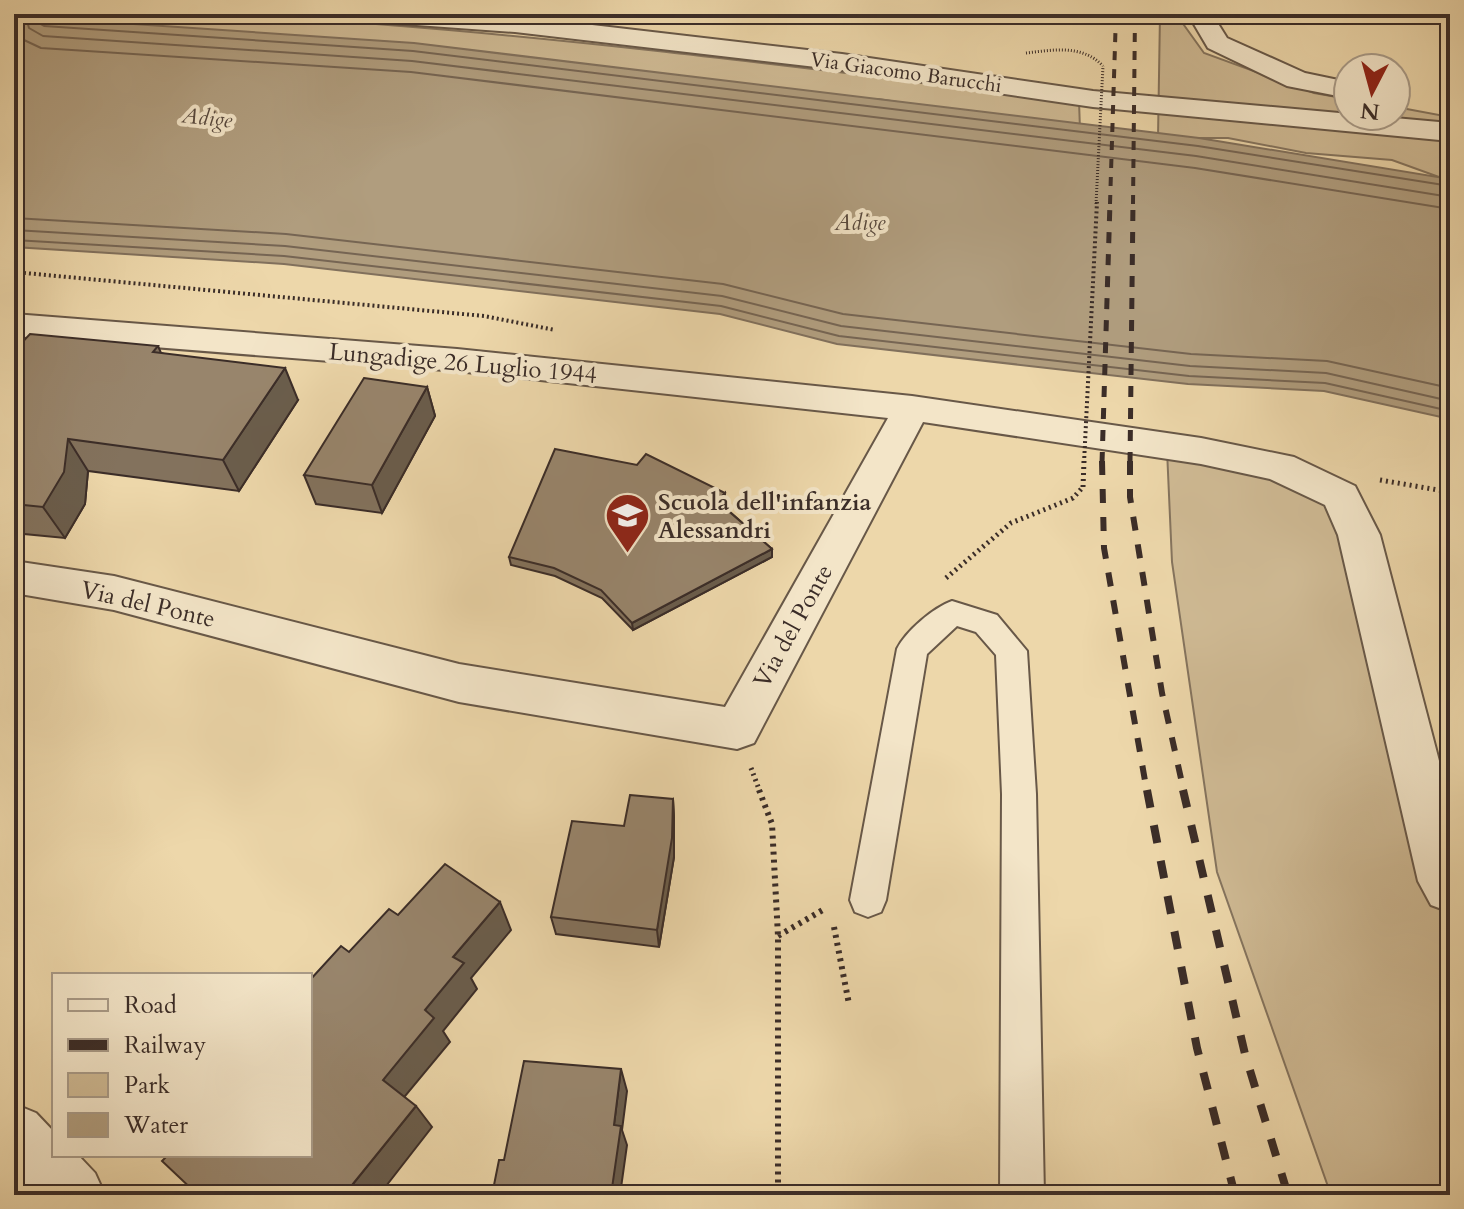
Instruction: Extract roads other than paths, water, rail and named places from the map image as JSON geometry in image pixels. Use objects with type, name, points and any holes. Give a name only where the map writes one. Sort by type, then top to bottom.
[{"type":"street","name":"Via Giacomo Barucchi","points":[[361,14],[515,24],[842,62],[1093,99],[1450,132]]},
{"type":"street","points":[[1200,14],[1217,43],[1297,80],[1332,87]]},
{"type":"street","points":[[1412,103],[1450,110]]},
{"type":"street","name":"Lungadige 26 Luglio 1944","points":[[14,325],[457,360],[912,408]]},
{"type":"street","points":[[912,408],[1215,453],[1280,467],[1341,496],[1359,535],[1444,881],[1450,887]]},
{"type":"street","name":"Via del Ponte","points":[[14,577],[114,593],[459,683],[737,729],[912,408]]},
{"type":"street","points":[[14,1135],[73,1195]]},
{"type":"lane","points":[[868,900],[912,649],[952,613],[986,623],[1011,651],[1019,794],[1022,1195]]},
{"type":"water","name":"Adige","points":[[14,16],[414,43],[1199,138],[1450,179],[1450,419],[1324,391],[1188,384],[837,344],[720,314],[284,264],[14,247]]},
{"type":"railway","points":[[1110,204],[1116,14]]},
{"type":"railway","points":[[1133,204],[1135,14]]},
{"type":"railway","points":[[1102,462],[1110,202]]},
{"type":"railway","points":[[1130,463],[1133,202]]},
{"type":"railway","points":[[1102,462],[1104,548],[1147,792]]},
{"type":"railway","points":[[1130,463],[1130,497],[1162,693],[1184,792]]},
{"type":"railway","points":[[1147,790],[1197,1048],[1235,1195]]},
{"type":"railway","points":[[1183,790],[1245,1054],[1288,1195]]},
{"type":"place","name":"Scuola dell'infanzia Alessandri","points":[[627,555]]}]
